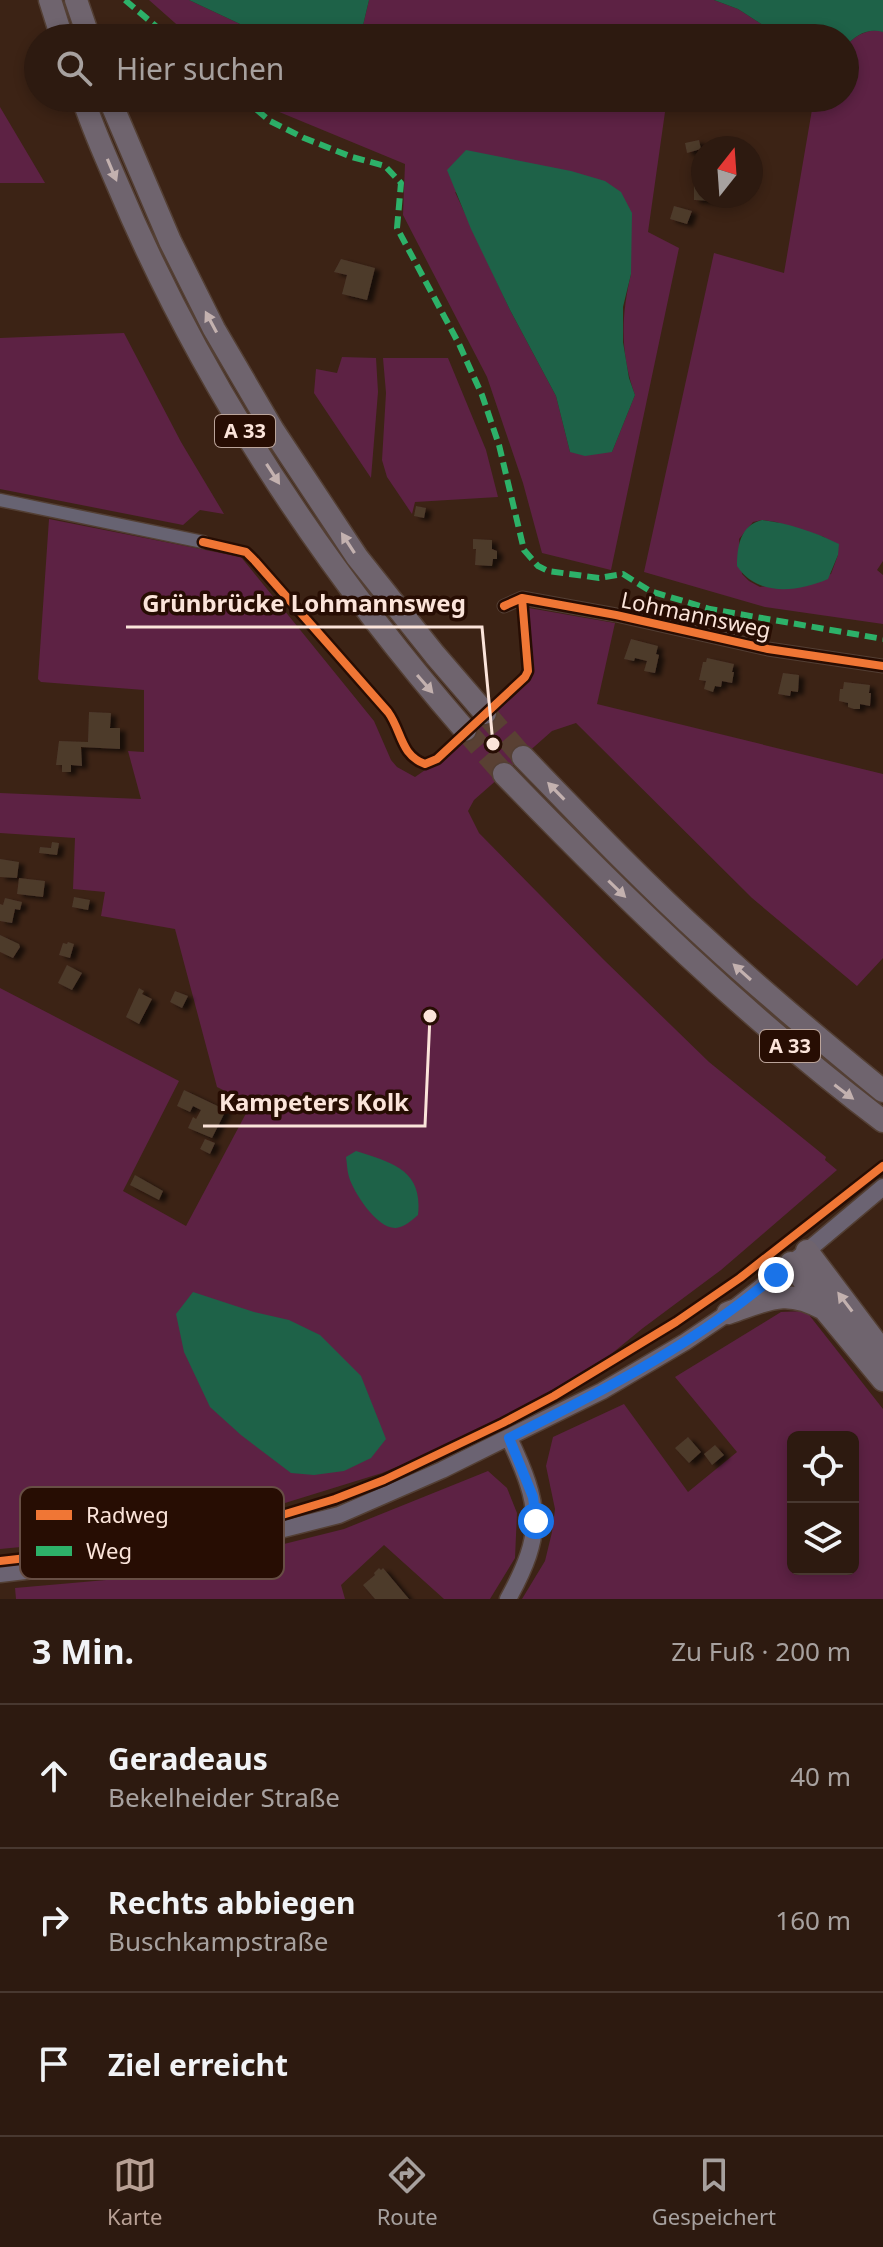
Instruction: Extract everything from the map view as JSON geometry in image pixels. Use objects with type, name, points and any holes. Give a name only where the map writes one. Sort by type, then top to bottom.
[{"type":"highway","points":[[50,0],[58,24]]},
{"type":"highway","points":[[76,0],[84,24]]},
{"type":"highway","name":"A 33","points":[[89,112],[144,247],[192,339],[250,438],[335,568],[416,673],[465,730]]},
{"type":"highway","name":"A 33","points":[[115,112],[170,241],[214,329],[273,430],[357,557],[485,713]]},
{"type":"highway","name":"A 33","points":[[523,757],[610,848],[704,937],[800,1024],[883,1091]]},
{"type":"highway","name":"A 33","points":[[504,774],[595,868],[700,968],[833,1083],[883,1121]]},
{"type":"highway","points":[[799,1257],[825,1310],[883,1380]]},
{"type":"highway","points":[[799,1257],[883,1352]]},
{"type":"highway","points":[[728,1313],[778,1296],[811,1301],[825,1310]]},
{"type":"main road","points":[[284,1529],[339,1515],[509,1438],[602,1391],[728,1313],[883,1187]]},
{"type":"main road","points":[[508,1599],[528,1559],[536,1521],[533,1497],[509,1438]]},
{"type":"main road","points":[[0,1574],[20,1572]]},
{"type":"street","points":[[0,500],[203,542]]},
{"type":"street","name":"Lohmannsweg","points":[[504,606],[522,598],[616,615],[768,649],[883,666]]},
{"type":"shaded area","points":[[149,0],[189,0],[240,24],[176,24]]},
{"type":"shaded area","points":[[189,0],[369,0],[363,24],[240,24]]},
{"type":"shaded area","points":[[369,0],[714,0],[738,9],[761,24],[363,24]]},
{"type":"shaded area","points":[[714,0],[883,0],[883,32],[872,31],[859,36],[859,24],[761,24],[738,9]]},
{"type":"shaded area","points":[[878,30],[883,32],[883,561],[877,570],[883,575],[883,624],[765,607],[644,572],[714,253],[784,273],[812,112],[859,112],[860,35]],"holes":[[[753,522],[776,522],[824,537],[838,555],[831,574],[760,587],[742,574],[739,539]]]},
{"type":"shaded area","points":[[0,107],[45,183],[0,183]]},
{"type":"shaded area","points":[[279,112],[665,112],[648,232],[679,248],[611,570],[542,553],[523,483],[487,377],[403,215],[405,164]],"holes":[[[455,192],[631,274],[625,305],[625,349],[635,395],[612,452],[570,452],[556,396],[510,310]]]},
{"type":"shaded area","points":[[466,150],[605,181],[621,192],[632,213],[631,274],[623,307],[623,342],[635,395],[612,452],[585,456],[570,452],[556,396],[510,310],[447,170]]},
{"type":"shaded area","points":[[124,333],[181,442],[224,514],[200,510],[183,525],[0,489],[0,338]]},
{"type":"shaded area","points":[[342,357],[376,358],[378,392],[371,478],[314,393],[316,369],[337,373]]},
{"type":"shaded area","points":[[383,358],[448,358],[486,450],[498,497],[415,502],[412,514],[387,477],[382,460],[386,393]]},
{"type":"shaded area","points":[[49,519],[241,557],[374,721],[391,760],[415,777],[438,761],[435,757],[513,688],[517,692],[524,686],[530,673],[529,608],[615,623],[597,704],[883,774],[883,958],[857,986],[752,898],[576,723],[552,731],[474,800],[468,811],[479,833],[603,959],[709,1062],[826,1157],[825,1160],[837,1170],[721,1270],[610,1355],[518,1411],[455,1443],[382,1473],[284,1503],[284,1487],[20,1487],[20,1547],[0,1549],[0,988],[179,1081],[123,1191],[186,1226],[251,1104],[217,1087],[175,929],[101,916],[105,892],[73,889],[75,838],[0,833],[0,793],[141,799],[128,751],[144,752],[144,690],[41,682],[38,679]]},
{"type":"shaded area","points":[[762,520],[782,523],[839,544],[828,579],[804,587],[779,589],[755,583],[745,576],[737,566],[739,544],[744,532]]},
{"type":"shaded area","points":[[356,1151],[393,1165],[410,1178],[416,1188],[418,1215],[396,1228],[374,1217],[348,1175],[346,1157]]},
{"type":"shaded area","points":[[193,1292],[289,1320],[320,1335],[361,1376],[386,1439],[371,1458],[344,1471],[314,1475],[291,1473],[210,1407],[184,1352],[176,1314]]},
{"type":"shaded area","points":[[806,1311],[883,1409],[883,1599],[522,1599],[545,1561],[552,1532],[555,1509],[546,1466],[553,1437],[624,1404],[688,1492],[737,1452],[675,1377],[781,1312]]},
{"type":"shaded area","points":[[488,1471],[507,1488],[517,1513],[515,1558],[490,1599],[444,1599],[384,1545],[341,1585],[345,1599],[16,1599],[15,1588],[118,1579],[284,1579],[284,1544],[344,1529]]},
{"type":"building","points":[[691,142],[691,152],[687,153],[685,143]]},
{"type":"building","points":[[674,206],[692,211],[687,224],[670,219]]},
{"type":"building","points":[[341,259],[375,268],[367,300],[342,294],[347,275],[334,272]]},
{"type":"building","points":[[416,506],[426,508],[424,518],[414,516]]},
{"type":"building","points":[[473,539],[492,540],[497,559],[493,559],[492,566],[475,565]]},
{"type":"building","points":[[631,639],[658,646],[655,673],[644,671],[647,661],[624,659]]},
{"type":"building","points":[[707,658],[734,664],[732,683],[722,681],[721,687],[715,686],[713,692],[704,689],[706,681],[699,680]]},
{"type":"building","points":[[783,673],[799,675],[798,692],[791,691],[790,696],[778,694]]},
{"type":"building","points":[[844,682],[870,685],[870,706],[860,704],[860,709],[854,709],[848,707],[848,703],[839,701]]},
{"type":"building","points":[[89,712],[111,713],[110,728],[120,728],[120,749],[81,747],[82,766],[71,765],[71,772],[62,772],[62,765],[56,765],[59,741],[88,742]]},
{"type":"building","points":[[52,842],[59,843],[57,855],[39,853],[40,847],[51,848]]},
{"type":"building","points":[[0,859],[19,862],[17,878],[0,877]]},
{"type":"building","points":[[19,878],[45,881],[43,897],[17,894]]},
{"type":"building","points":[[74,897],[90,900],[88,910],[72,907]]},
{"type":"building","points":[[5,898],[22,902],[20,910],[15,909],[12,923],[0,921],[0,904],[3,905]]},
{"type":"building","points":[[0,935],[19,944],[13,958],[0,952]]},
{"type":"building","points":[[63,943],[74,944],[70,958],[59,955]]},
{"type":"building","points":[[67,965],[82,973],[72,990],[58,983]]},
{"type":"building","points":[[139,988],[144,991],[142,994],[152,999],[139,1024],[126,1017]]},
{"type":"building","points":[[175,991],[188,996],[182,1008],[170,1002]]},
{"type":"building","points":[[184,1090],[226,1110],[212,1138],[188,1128],[201,1110],[193,1106],[190,1112],[177,1106]]},
{"type":"building","points":[[205,1139],[215,1143],[210,1154],[200,1149]]},
{"type":"building","points":[[135,1175],[163,1191],[159,1200],[130,1185]]},
{"type":"building","points":[[688,1437],[701,1452],[689,1463],[675,1448]]},
{"type":"building","points":[[715,1445],[724,1455],[712,1465],[704,1454]]},
{"type":"building","points":[[379,1568],[383,1568],[409,1599],[375,1599],[363,1585]]},
{"type":"tunnel","points":[[485,713],[523,757]]},
{"type":"tunnel","points":[[465,730],[504,774]]},
{"type":"marked path","points":[[125,0],[153,24]]},
{"type":"marked path","points":[[259,112],[270,121],[304,138],[385,166],[401,183],[397,228],[459,344],[482,395],[499,445],[524,550],[538,566],[548,571],[599,578],[623,574],[650,591],[710,609],[883,639]]},
{"type":"cycle path","points":[[203,542],[246,552],[388,712],[406,749],[425,764],[437,759],[525,677],[528,671],[522,598]]},
{"type":"cycle path","points":[[504,606],[522,598],[616,615],[768,649],[883,666]]},
{"type":"cycle path","points":[[284,1514],[384,1480],[554,1396],[676,1322],[740,1278],[883,1166]]},
{"type":"cycle path","points":[[0,1561],[20,1559]]},
{"type":"place","name":"Grünbrücke Lohmannsweg","points":[[493,744]]},
{"type":"place","name":"Kampeters Kolk","points":[[430,1016]]},
{"type":"route","points":[[536,1521],[533,1497],[509,1438],[602,1391],[685,1342],[776,1275]]}]
